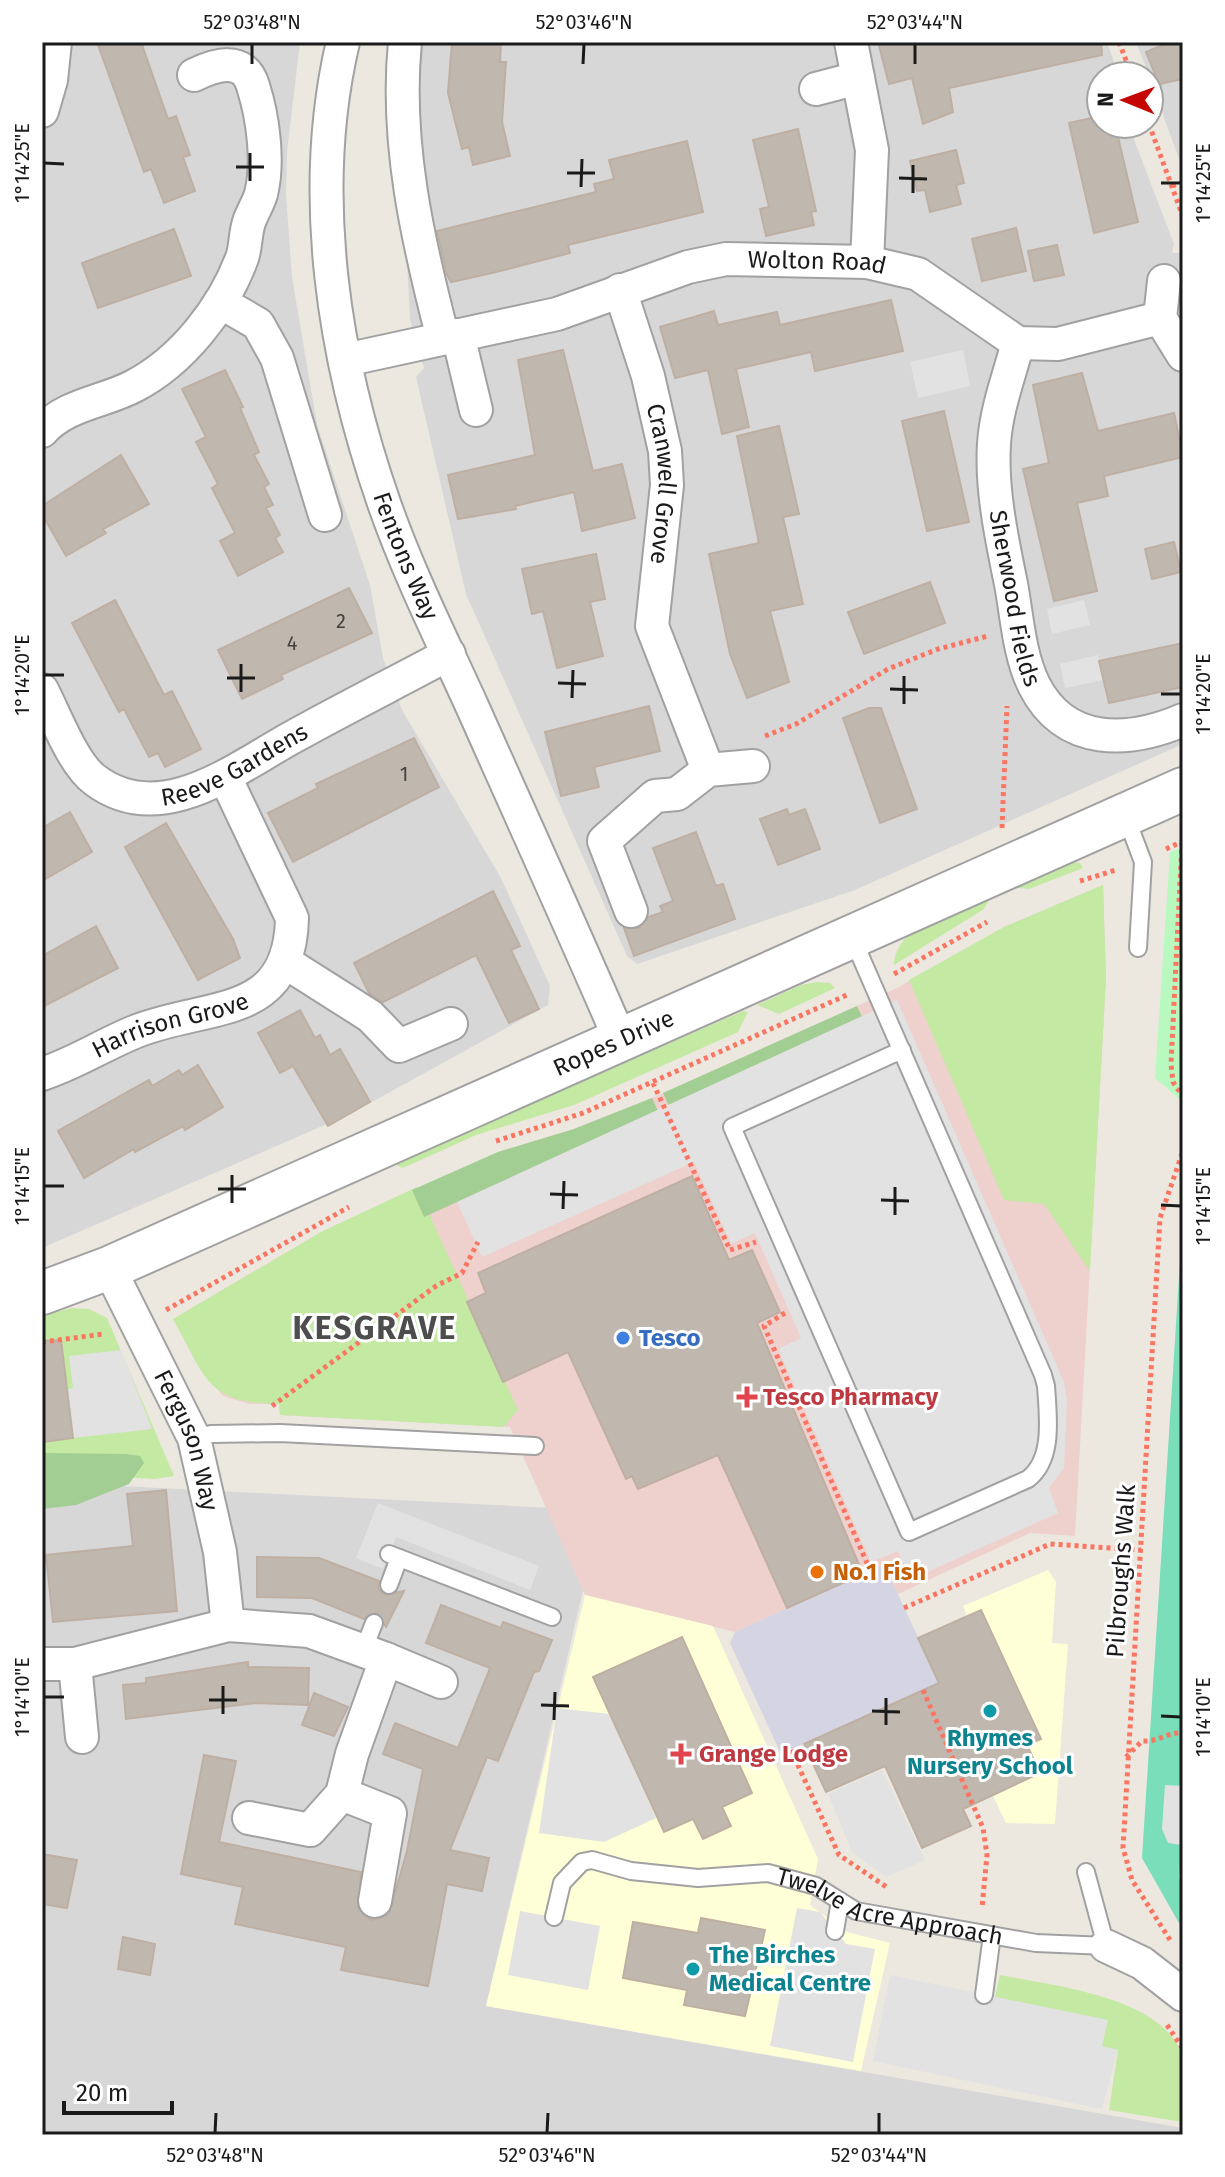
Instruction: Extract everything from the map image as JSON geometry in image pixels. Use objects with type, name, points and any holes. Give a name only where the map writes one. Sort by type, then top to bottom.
[{"type":"street","points":[[42,111],[51,80],[55,42]]},
{"type":"street","name":"Fentons Way","points":[[343,42],[333,99],[328,207],[333,286],[359,426],[386,509],[619,1037]]},
{"type":"street","points":[[405,42],[403,103],[414,214],[451,336],[470,412]]},
{"type":"street","points":[[851,42],[872,150],[867,262]]},
{"type":"street","points":[[42,431],[49,423],[81,405],[133,387],[165,366],[220,302],[242,256],[248,224],[261,194],[264,161],[258,102],[251,77],[237,66],[219,63],[194,75]]},
{"type":"street","points":[[816,89],[858,78]]},
{"type":"street","name":"Wolton Road","points":[[345,360],[557,314],[688,267],[726,259],[867,262],[918,274],[1018,343]]},
{"type":"street","points":[[1164,281],[1160,318],[1183,355]]},
{"type":"street","name":"Cranwell Grove","points":[[620,290],[648,376],[665,451],[667,485],[652,626],[708,770]]},
{"type":"street","points":[[220,302],[258,324],[277,358],[325,515]]},
{"type":"street","points":[[1018,343],[1058,344],[1160,318]]},
{"type":"street","name":"Sherwood Fields","points":[[1018,343],[1002,401],[993,465],[1019,627],[1034,686],[1055,713],[1081,729],[1107,737],[1139,736],[1183,720]]},
{"type":"street","name":"Reeve Gardens","points":[[44,699],[84,769],[94,780],[120,793],[154,798],[226,779],[290,738],[449,654]]},
{"type":"street","points":[[631,911],[604,841],[655,796],[677,794],[708,770],[753,766]]},
{"type":"street","points":[[226,779],[292,918],[285,962],[370,1016],[399,1046],[451,1024]]},
{"type":"street","name":"Ropes Drive","points":[[42,1293],[109,1268],[619,1037],[1183,789]]},
{"type":"street","name":"Harrison Grove","points":[[42,1074],[165,1021],[238,1006],[262,990],[285,962]]},
{"type":"street","name":"Ferguson Way","points":[[109,1268],[194,1438],[220,1552],[228,1625]]},
{"type":"street","points":[[42,1664],[75,1664],[228,1625],[309,1631],[374,1644],[441,1682]]},
{"type":"street","points":[[249,1818],[310,1830],[342,1794],[374,1644]]},
{"type":"street","points":[[75,1664],[82,1737]]},
{"type":"street","points":[[342,1794],[390,1813],[375,1901]]},
{"type":"street","name":"Twelve Acre Approach","points":[[1106,1946],[1174,1987]]},
{"type":"lane","points":[[1124,813],[1143,862],[1138,948]]},
{"type":"lane","points":[[852,935],[902,1050],[1043,1375],[1047,1399],[1046,1455],[1041,1468],[1028,1479],[909,1532],[732,1127],[902,1050]]},
{"type":"lane","points":[[194,1438],[211,1434],[262,1433],[535,1446]]},
{"type":"lane","points":[[389,1585],[394,1556],[552,1617]]},
{"type":"lane","name":"Twelve Acre Approach","points":[[554,1917],[562,1883],[582,1862],[592,1860],[631,1871],[698,1878],[768,1873],[816,1886],[856,1911],[1067,1947],[1106,1946]]},
{"type":"lane","points":[[1086,1872],[1106,1946]]},
{"type":"lane","points":[[835,1931],[840,1901]]},
{"type":"lane","points":[[984,1995],[986,1934]]},
{"type":"path","points":[[1155,140],[1183,217]]},
{"type":"path","points":[[1172,186],[1183,182]]},
{"type":"path","points":[[753,766],[753,745],[773,730],[796,724],[865,680],[938,649],[1019,627]]},
{"type":"path","points":[[990,835],[1002,829],[1008,669],[1026,661]]},
{"type":"path","points":[[1075,882],[1143,862],[1182,842],[1171,1064],[1173,1082],[1183,1097]]},
{"type":"path","points":[[901,971],[994,918]]},
{"type":"path","points":[[482,1145],[583,1113],[842,997]]},
{"type":"path","points":[[653,1083],[730,1250],[756,1242],[762,1256]]},
{"type":"path","name":"Pilbroughs Walk","points":[[1174,1987],[1179,1955],[1132,1880],[1123,1848],[1160,1218],[1183,1151]]},
{"type":"path","points":[[42,1342],[111,1333],[137,1322],[350,1207]]},
{"type":"path","points":[[262,1433],[263,1413],[436,1286],[462,1273],[478,1242]]},
{"type":"path","points":[[780,1299],[786,1313],[764,1326],[870,1570]]},
{"type":"path","points":[[904,1608],[1050,1544],[1141,1550]]},
{"type":"path","points":[[923,1690],[983,1828],[987,1855],[986,1934]]},
{"type":"path","points":[[1126,1757],[1142,1741],[1158,1742],[1171,1733],[1183,1733]]},
{"type":"path","points":[[791,1750],[839,1855],[890,1890]]},
{"type":"shaded area","points":[[42,42],[300,42],[287,152],[286,194],[292,277],[317,425],[370,585],[383,658],[402,710],[501,878],[550,986],[548,1005],[350,1114],[42,1248]]},
{"type":"shaded area","points":[[396,42],[1107,42],[1113,60],[1085,60],[1085,140],[1134,140],[1174,244],[1172,253],[1183,253],[1183,744],[855,890],[637,964],[627,956],[466,594],[416,377],[424,368],[410,319]]},
{"type":"shaded area","points":[[1136,42],[1183,42],[1183,170],[1165,120],[1165,60],[1143,60]]},
{"type":"shaded area","points":[[963,350],[970,386],[918,398],[910,362]]},
{"type":"shaded area","points":[[1084,600],[1090,625],[1052,634],[1047,609]]},
{"type":"shaded area","points":[[1098,655],[1104,680],[1065,688],[1060,664]]},
{"type":"shaded area","points":[[1103,885],[1106,978],[1075,1536],[1030,1533],[898,1594],[884,1564],[735,1632],[585,1595],[510,1427],[280,1415],[279,1404],[249,1404],[223,1396],[202,1370],[173,1319],[323,1231],[498,1152],[574,1129],[652,1098],[897,988],[1004,927]]},
{"type":"shaded area","points":[[897,1000],[1064,1382],[1067,1400],[1064,1468],[1049,1488],[1058,1513],[910,1580],[898,1551],[871,1562],[778,1349],[801,1338],[755,1233],[731,1244],[694,1162],[482,1257],[457,1202]]},
{"type":"shaded area","points":[[121,1350],[152,1429],[73,1438],[67,1390],[73,1388],[69,1356]]},
{"type":"shaded area","points":[[42,1482],[552,1508],[585,1582],[486,2006],[1183,2128],[1183,2135],[42,2135]]},
{"type":"shaded area","points":[[378,1503],[539,1566],[530,1590],[396,1537],[383,1569],[356,1558]]},
{"type":"shaded area","points":[[884,1564],[939,1683],[781,1754],[730,1643],[735,1632]]},
{"type":"shaded area","points":[[1048,1570],[1056,1582],[1052,1643],[1068,1644],[1055,1824],[1006,1823],[918,1638],[967,1616],[963,1606]]},
{"type":"shaded area","points":[[585,1595],[713,1626],[818,1859],[810,1905],[847,1932],[890,1943],[861,2071],[486,2006]]},
{"type":"shaded area","points":[[557,1708],[610,1714],[656,1818],[604,1842],[539,1833]]},
{"type":"shaded area","points":[[882,1770],[925,1860],[886,1877],[852,1852],[828,1794]]},
{"type":"shaded area","points":[[1165,1785],[1183,1786],[1183,1879],[1179,1879],[1182,1845],[1168,1843],[1162,1829]]},
{"type":"shaded area","points":[[797,1908],[820,1912],[846,1944],[875,1949],[853,2062],[770,2046]]},
{"type":"shaded area","points":[[520,1911],[600,1926],[588,1990],[508,1975]]},
{"type":"shaded area","points":[[890,1975],[1108,2020],[1102,2046],[1118,2050],[1102,2109],[873,2061]]},
{"type":"green space","points":[[1183,847],[1183,1102],[1155,1078],[1170,852]]},
{"type":"green space","points":[[1074,862],[1080,863],[1083,868],[1029,889],[1008,887]]},
{"type":"green space","points":[[1103,885],[1106,978],[1090,1271],[1044,1204],[1004,1200],[909,980],[1004,927]]},
{"type":"green space","points":[[990,898],[984,909],[894,965],[897,951],[917,929],[946,914]]},
{"type":"green space","points":[[830,983],[835,988],[779,1014],[757,1005],[801,985]]},
{"type":"green space","points":[[857,1006],[872,1038],[854,1022],[669,1106],[663,1093]]},
{"type":"green space","points":[[743,1011],[748,1012],[738,1032],[574,1105],[476,1135],[403,1168],[394,1164]]},
{"type":"green space","points":[[652,1098],[658,1111],[424,1217],[412,1190],[498,1152],[574,1129]]},
{"type":"green space","points":[[417,1187],[518,1410],[503,1427],[280,1415],[279,1404],[236,1399],[211,1383],[201,1371],[173,1319],[323,1231]]},
{"type":"green space","points":[[1183,1214],[1183,1930],[1142,1858]]},
{"type":"green space","points":[[72,1308],[89,1309],[107,1318],[174,1476],[154,1479],[42,1472],[42,1315]]},
{"type":"green space","points":[[42,1453],[126,1454],[140,1456],[144,1463],[129,1484],[76,1505],[42,1509]]},
{"type":"green space","points":[[1000,1975],[1103,1997],[1129,2006],[1152,2019],[1170,2034],[1182,2054],[1185,2078],[1183,2122],[1109,2110],[1118,2050],[1102,2047],[995,1997]]},
{"type":"building","points":[[97,42],[141,42],[168,119],[176,116],[190,155],[183,157],[195,191],[164,203],[151,169],[144,172]]},
{"type":"building","points":[[452,42],[501,42],[500,62],[506,62],[502,122],[510,156],[473,165],[469,147],[462,149],[448,93]]},
{"type":"building","points":[[878,42],[1101,42],[1102,55],[949,88],[953,112],[923,124],[912,78],[889,84]]},
{"type":"building","points":[[1170,42],[1183,42],[1183,79],[1165,83],[1165,60],[1149,60],[1146,52]]},
{"type":"building","points":[[1085,120],[1085,140],[1119,140],[1138,222],[1094,233],[1069,123]]},
{"type":"building","points":[[798,129],[816,211],[811,212],[814,225],[766,236],[760,209],[769,207],[753,140]]},
{"type":"building","points":[[687,141],[703,212],[568,245],[570,253],[451,282],[437,231],[596,192],[594,184],[614,179],[609,160]]},
{"type":"building","points":[[956,150],[964,183],[956,185],[961,204],[930,212],[925,190],[917,191],[910,161]]},
{"type":"building","points":[[1016,228],[1026,271],[982,281],[972,239]]},
{"type":"building","points":[[174,229],[191,276],[98,308],[82,263]]},
{"type":"building","points":[[1057,245],[1064,275],[1034,281],[1028,251]]},
{"type":"building","points":[[891,300],[903,351],[815,371],[811,352],[736,369],[749,427],[722,434],[708,370],[675,378],[660,327],[714,311],[718,325],[777,312],[780,325]]},
{"type":"building","points":[[563,350],[593,471],[622,464],[635,518],[582,531],[574,492],[515,506],[516,509],[458,519],[448,475],[535,455],[518,360]]},
{"type":"building","points":[[225,370],[243,407],[240,408],[259,452],[254,455],[269,484],[264,487],[273,505],[266,508],[280,535],[275,538],[283,552],[238,576],[220,541],[235,533],[212,488],[218,484],[196,442],[206,437],[182,389]]},
{"type":"building","points":[[1082,373],[1098,431],[1174,413],[1183,457],[1104,476],[1108,496],[1077,503],[1097,591],[1054,601],[1023,469],[1049,463],[1033,385]]},
{"type":"building","points":[[944,411],[969,522],[927,531],[902,421]]},
{"type":"building","points":[[779,426],[799,514],[783,517],[803,604],[770,611],[789,682],[747,698],[730,654],[709,554],[759,543],[737,436]]},
{"type":"building","points":[[121,455],[149,504],[103,529],[106,533],[66,556],[42,514],[42,506]]},
{"type":"building","points":[[1174,542],[1181,572],[1152,579],[1145,549]]},
{"type":"building","points":[[596,554],[605,599],[590,602],[603,656],[557,668],[543,611],[532,614],[522,569]]},
{"type":"building","points":[[930,582],[945,623],[864,654],[848,612]]},
{"type":"building","points":[[349,588],[372,633],[281,675],[283,679],[242,699],[218,650]]},
{"type":"building","points":[[115,600],[164,695],[172,691],[201,749],[165,767],[158,753],[149,757],[124,709],[119,712],[72,623]]},
{"type":"building","points":[[1183,643],[1183,687],[1109,703],[1099,661]]},
{"type":"building","points":[[649,706],[660,751],[594,767],[599,787],[561,796],[545,732]]},
{"type":"building","points":[[869,708],[881,708],[917,809],[880,823],[843,718]]},
{"type":"building","points":[[414,738],[439,787],[293,862],[268,813],[318,788],[316,784]]},
{"type":"building","points":[[787,809],[789,815],[805,809],[820,849],[778,865],[760,819]]},
{"type":"building","points":[[70,812],[92,852],[42,881],[42,828]]},
{"type":"building","points":[[166,823],[233,939],[240,958],[198,980],[125,847]]},
{"type":"building","points":[[696,832],[716,886],[723,884],[735,919],[634,956],[624,928],[639,928],[648,917],[663,912],[660,906],[673,901],[653,848]]},
{"type":"building","points":[[493,891],[520,946],[511,950],[539,1009],[509,1023],[476,955],[383,1002],[369,993],[354,963]]},
{"type":"building","points":[[96,926],[118,968],[42,1007],[42,956]]},
{"type":"building","points":[[300,1010],[315,1038],[320,1035],[330,1055],[340,1049],[370,1102],[328,1126],[293,1066],[280,1073],[258,1033]]},
{"type":"building","points":[[198,1065],[223,1107],[185,1130],[183,1126],[135,1152],[134,1149],[84,1178],[58,1131],[149,1080],[152,1086],[179,1070],[182,1075]]},
{"type":"building","name":"Tesco","points":[[692,1176],[729,1260],[752,1250],[780,1312],[757,1323],[863,1574],[787,1608],[718,1455],[638,1489],[632,1476],[626,1479],[568,1352],[503,1382],[467,1302],[486,1293],[478,1273]]},
{"type":"building","points":[[61,1340],[73,1438],[42,1442],[42,1341]]},
{"type":"building","points":[[166,1490],[177,1611],[53,1622],[46,1555],[133,1546],[127,1494]]},
{"type":"building","points":[[257,1557],[319,1558],[379,1581],[378,1588],[384,1595],[404,1591],[386,1627],[377,1613],[364,1619],[312,1598],[257,1597]]},
{"type":"building","points":[[441,1605],[501,1628],[503,1622],[552,1640],[539,1671],[534,1672],[498,1761],[487,1757],[450,1850],[489,1858],[482,1891],[447,1884],[428,1986],[341,1970],[346,1947],[235,1924],[243,1887],[181,1874],[204,1755],[236,1761],[219,1842],[361,1872],[358,1908],[371,1920],[389,1914],[407,1851],[423,1769],[383,1754],[395,1723],[458,1748],[490,1668],[426,1643]]},
{"type":"building","points":[[981,1610],[1041,1739],[1027,1745],[1040,1773],[963,1809],[971,1826],[922,1848],[885,1766],[826,1792],[804,1744],[939,1683],[918,1638]]},
{"type":"building","name":"Grange Lodge","points":[[682,1637],[752,1793],[722,1807],[731,1826],[703,1839],[693,1819],[664,1832],[593,1677]]},
{"type":"building","points":[[248,1662],[248,1667],[309,1668],[308,1705],[256,1703],[126,1719],[123,1685],[146,1683],[146,1678]]},
{"type":"building","points":[[314,1693],[348,1707],[334,1736],[302,1725]]},
{"type":"building","points":[[42,1854],[77,1860],[67,1908],[42,1904]]},
{"type":"building","name":"The Birches Medical Centre","points":[[701,1918],[765,1930],[745,2016],[684,2005],[687,1990],[623,1978],[633,1922],[698,1933]]},
{"type":"building","points":[[123,1937],[155,1944],[150,1975],[118,1969]]},
{"type":"place","name":"Tesco","points":[[623,1338]]},
{"type":"place","name":"Tesco Pharmacy","points":[[747,1397]]},
{"type":"place","name":"No.1 Fish","points":[[817,1572]]},
{"type":"place","name":"Rhymes Nursery School","points":[[990,1711]]},
{"type":"place","name":"Grange Lodge","points":[[681,1754]]},
{"type":"place","name":"The Birches Medical Centre","points":[[693,1969]]},
{"type":"district","name":"KESGRAVE","points":[[375,1328]]}]
